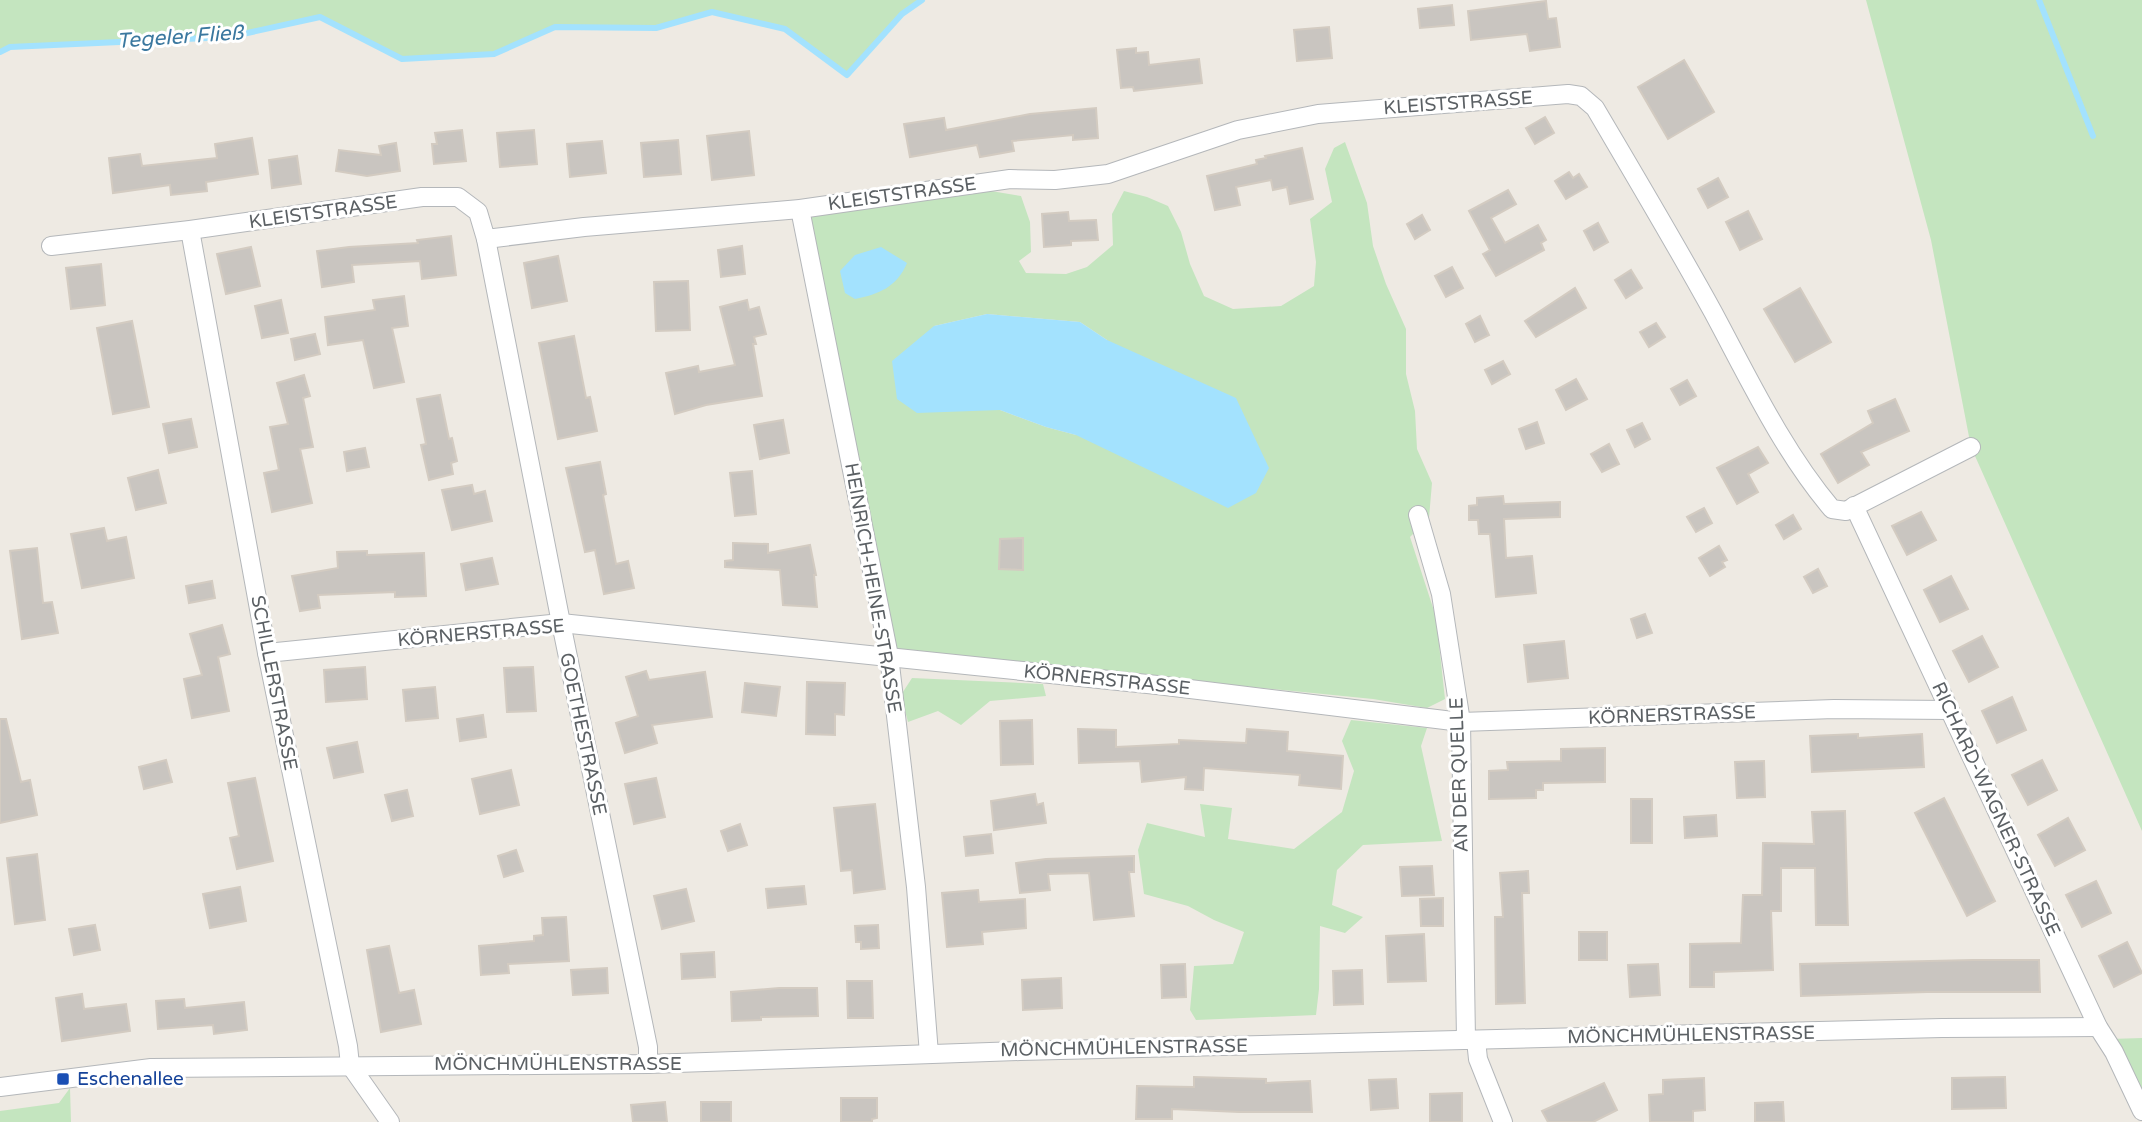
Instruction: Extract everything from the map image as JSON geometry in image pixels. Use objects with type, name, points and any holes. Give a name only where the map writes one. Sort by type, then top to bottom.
[{"type":"street","name":"KLEISTSTRASSE","points":[[51,246],[190,230],[422,197],[458,197],[478,212],[486,239],[584,226],[800,209],[965,184],[1010,179],[1055,180],[1108,174],[1238,130],[1318,114],[1568,94],[1581,96],[1595,108],[1684,258],[1768,414],[1818,492],[1832,509],[1846,511],[1854,506]]},
{"type":"street","name":"HEINRICH-HEINE-STRASSE","points":[[800,209],[889,656],[916,887],[929,1054]]},
{"type":"street","name":"SCHILLERSTRASSE","points":[[190,230],[267,653],[350,1065],[390,1122]]},
{"type":"street","name":"GOETHESTRASSE","points":[[486,239],[648,1047],[648,1064]]},
{"type":"street","points":[[1854,506],[1971,447]]},
{"type":"street","name":"RICHARD-WAGNER-STRASSE","points":[[1854,506],[2098,1027],[2114,1052],[2142,1111]]},
{"type":"street","name":"AN DER QUELLE","points":[[1418,515],[1441,594],[1461,722],[1471,1040],[1503,1122]]},
{"type":"street","name":"KÖRNERSTRASSE","points":[[267,653],[561,623],[1157,685],[1461,722],[1834,709],[1949,710]]},
{"type":"street","name":"MÖNCHMÜHLENSTRASSE","points":[[0,1087],[150,1068],[648,1064],[1471,1040],[1942,1028],[2098,1027]]},
{"type":"green space","points":[[0,0],[922,0],[902,14],[847,75],[785,29],[712,12],[656,28],[555,27],[494,54],[402,59],[320,17],[229,37],[10,47],[0,52]]},
{"type":"green space","points":[[1866,0],[2142,0],[2142,831],[1971,447],[1931,240]]},
{"type":"green space","points":[[1345,142],[1367,203],[1373,246],[1406,329],[1406,374],[1415,411],[1417,449],[1432,483],[1429,518],[1410,537],[1436,617],[1445,699],[1427,708],[1373,699],[893,651],[811,221],[815,208],[985,190],[1021,196],[1030,222],[1031,252],[1019,261],[1026,273],[1066,274],[1087,267],[1113,245],[1112,214],[1124,191],[1168,206],[1181,232],[1190,264],[1204,296],[1233,309],[1281,306],[1314,286],[1316,262],[1310,219],[1332,202],[1325,169],[1334,148]],"holes":[[[987,314],[1080,322],[1107,340],[1076,435],[1000,410],[934,326]]]},
{"type":"green space","points":[[912,678],[1043,684],[1046,696],[990,701],[961,725],[938,711],[908,722],[901,695]]},
{"type":"green space","points":[[1351,720],[1427,728],[1421,746],[1442,841],[1363,845],[1337,870],[1332,905],[1363,917],[1345,933],[1320,926],[1316,1015],[1196,1020],[1190,1010],[1194,966],[1233,964],[1244,932],[1188,906],[1144,894],[1138,850],[1147,823],[1205,837],[1200,804],[1232,808],[1228,839],[1294,849],[1342,812],[1354,771],[1342,741]]},
{"type":"green space","points":[[2142,1038],[2142,1111],[2110,1039]]},
{"type":"green space","points":[[70,1088],[71,1122],[0,1122],[0,1111],[59,1103]]},
{"type":"water","points":[[881,247],[907,263],[898,278],[879,292],[864,297],[855,299],[845,293],[840,271],[855,255]]},
{"type":"water","points":[[987,314],[1080,322],[1107,340],[1236,398],[1269,468],[1256,493],[1228,508],[1076,435],[1000,410],[917,413],[897,399],[892,361],[934,326]]},
{"type":"building","points":[[1546,1],[1548,19],[1556,18],[1560,47],[1530,51],[1527,34],[1471,40],[1468,11]]},
{"type":"building","points":[[1452,5],[1454,25],[1420,28],[1418,9]]},
{"type":"building","points":[[1329,27],[1332,58],[1297,61],[1294,30]]},
{"type":"building","points":[[1136,48],[1136,53],[1148,52],[1149,65],[1199,59],[1202,83],[1134,91],[1133,87],[1121,88],[1117,50]]},
{"type":"building","points":[[1684,60],[1714,112],[1668,139],[1638,87]]},
{"type":"building","points":[[1096,108],[1098,138],[1073,140],[1073,135],[1012,141],[1014,151],[980,157],[977,145],[910,157],[904,124],[944,118],[946,130],[1030,114]]},
{"type":"building","points":[[1545,117],[1554,133],[1535,144],[1526,128]]},
{"type":"building","points":[[462,130],[466,161],[434,164],[432,144],[437,144],[435,133]]},
{"type":"building","points":[[534,130],[537,164],[500,167],[497,133]]},
{"type":"building","points":[[749,131],[754,175],[712,180],[707,136]]},
{"type":"building","points":[[252,138],[258,174],[206,182],[207,191],[171,195],[170,185],[113,193],[109,158],[140,154],[142,166],[217,158],[215,144]]},
{"type":"building","points":[[678,140],[681,174],[644,177],[641,143]]},
{"type":"building","points":[[602,141],[606,173],[570,177],[567,144]]},
{"type":"building","points":[[396,143],[400,171],[367,176],[336,171],[339,150],[381,155],[379,146]]},
{"type":"building","points":[[1302,148],[1313,199],[1290,204],[1287,187],[1273,190],[1271,180],[1236,187],[1240,205],[1215,210],[1207,176],[1257,164],[1256,160],[1266,158],[1265,156]]},
{"type":"building","points":[[297,156],[301,184],[272,188],[269,160]]},
{"type":"building","points":[[1569,172],[1573,178],[1579,174],[1587,187],[1566,199],[1555,181]]},
{"type":"building","points":[[1718,178],[1728,197],[1708,208],[1698,189]]},
{"type":"building","points":[[1508,190],[1516,204],[1491,218],[1505,243],[1538,225],[1546,240],[1541,243],[1544,250],[1496,276],[1483,254],[1490,250],[1469,211]]},
{"type":"building","points":[[1748,211],[1762,239],[1740,250],[1726,222]]},
{"type":"building","points":[[1068,212],[1069,221],[1096,220],[1098,240],[1071,241],[1071,245],[1044,247],[1042,214]]},
{"type":"building","points":[[1422,215],[1430,230],[1415,239],[1407,224]]},
{"type":"building","points":[[1598,223],[1608,242],[1594,250],[1584,231]]},
{"type":"building","points":[[451,236],[456,275],[422,279],[420,261],[352,265],[354,282],[322,287],[317,251],[418,243],[417,240]]},
{"type":"building","points":[[742,246],[745,274],[721,277],[718,250]]},
{"type":"building","points":[[251,247],[260,286],[226,294],[217,254]]},
{"type":"building","points":[[558,256],[567,301],[532,308],[524,263]]},
{"type":"building","points":[[101,264],[105,305],[71,309],[66,268]]},
{"type":"building","points":[[1452,267],[1463,288],[1446,297],[1435,276]]},
{"type":"building","points":[[1631,270],[1642,288],[1626,298],[1615,280]]},
{"type":"building","points":[[688,281],[690,330],[656,331],[654,282]]},
{"type":"building","points":[[1575,288],[1586,308],[1536,337],[1525,321]]},
{"type":"building","points":[[1800,288],[1831,342],[1795,362],[1764,309]]},
{"type":"building","points":[[404,296],[408,326],[392,328],[404,382],[374,388],[363,340],[328,345],[325,317],[375,310],[373,300]]},
{"type":"building","points":[[281,300],[288,333],[262,338],[255,306]]},
{"type":"building","points":[[747,300],[749,310],[759,307],[766,334],[754,337],[756,344],[753,344],[762,396],[706,405],[675,414],[666,373],[698,366],[699,372],[735,365],[720,307]]},
{"type":"building","points":[[1480,316],[1489,335],[1475,342],[1466,324]]},
{"type":"building","points":[[132,321],[149,407],[113,414],[97,328]]},
{"type":"building","points":[[1656,323],[1665,337],[1649,347],[1640,332]]},
{"type":"building","points":[[315,334],[320,354],[295,360],[291,339]]},
{"type":"building","points":[[574,336],[586,398],[590,397],[597,431],[558,439],[539,343]]},
{"type":"building","points":[[1503,361],[1510,374],[1492,384],[1485,370]]},
{"type":"building","points":[[304,375],[310,396],[303,398],[313,447],[300,449],[312,503],[272,512],[264,473],[279,470],[270,427],[288,424],[277,383]]},
{"type":"building","points":[[1576,379],[1587,399],[1566,410],[1556,390]]},
{"type":"building","points":[[1687,380],[1696,396],[1680,405],[1671,389]]},
{"type":"building","points":[[440,395],[449,439],[452,438],[457,461],[451,463],[453,474],[429,480],[421,445],[426,444],[417,399]]},
{"type":"building","points":[[1895,399],[1909,431],[1861,452],[1869,465],[1838,483],[1821,454],[1873,423],[1868,411]]},
{"type":"building","points":[[191,419],[197,447],[169,453],[163,424]]},
{"type":"building","points":[[783,420],[789,453],[760,459],[754,425]]},
{"type":"building","points":[[1537,422],[1544,443],[1526,449],[1519,429]]},
{"type":"building","points":[[1642,423],[1650,439],[1635,447],[1627,430]]},
{"type":"building","points":[[1609,444],[1619,464],[1602,472],[1591,454]]},
{"type":"building","points":[[1758,447],[1768,463],[1748,474],[1758,492],[1737,504],[1717,468]]},
{"type":"building","points":[[365,448],[369,467],[347,471],[344,452]]},
{"type":"building","points":[[600,462],[606,494],[603,495],[616,564],[628,561],[634,588],[604,594],[595,550],[585,552],[566,468]]},
{"type":"building","points":[[158,470],[166,503],[136,510],[128,478]]},
{"type":"building","points":[[752,471],[756,514],[735,516],[730,473]]},
{"type":"building","points":[[472,485],[474,494],[485,491],[492,521],[452,530],[442,490]]},
{"type":"building","points":[[1503,496],[1504,504],[1560,502],[1560,517],[1504,519],[1506,558],[1532,556],[1536,593],[1496,597],[1490,534],[1479,534],[1478,520],[1469,520],[1469,506],[1477,505],[1477,498]]},
{"type":"building","points":[[1704,508],[1712,523],[1696,532],[1687,517]]},
{"type":"building","points":[[1921,512],[1936,540],[1907,555],[1892,526]]},
{"type":"building","points":[[1793,515],[1801,529],[1784,539],[1776,525]]},
{"type":"building","points":[[104,528],[107,541],[126,537],[134,578],[82,588],[71,534]]},
{"type":"building","points":[[1023,538],[1023,570],[999,569],[1000,539]]},
{"type":"building","points":[[733,543],[768,544],[768,553],[810,545],[816,575],[817,607],[783,605],[780,570],[725,567],[725,561],[733,560]]},
{"type":"building","points":[[1719,546],[1727,560],[1722,562],[1725,567],[1710,576],[1699,558]]},
{"type":"building","points":[[37,548],[43,603],[52,602],[58,633],[22,639],[10,551]]},
{"type":"building","points":[[367,551],[367,555],[424,553],[426,596],[395,597],[395,592],[318,595],[320,608],[300,611],[292,576],[338,568],[337,552]]},
{"type":"building","points":[[492,558],[498,584],[466,590],[461,564]]},
{"type":"building","points":[[1818,569],[1827,586],[1813,593],[1804,577]]},
{"type":"building","points":[[1951,576],[1968,609],[1940,622],[1924,590]]},
{"type":"building","points":[[212,581],[215,598],[189,603],[186,586]]},
{"type":"building","points":[[1645,614],[1652,633],[1637,638],[1631,619]]},
{"type":"building","points":[[222,625],[230,654],[218,657],[229,711],[192,718],[184,679],[202,675],[190,634]]},
{"type":"building","points":[[1982,636],[1998,667],[1969,682],[1953,651]]},
{"type":"building","points":[[1564,641],[1568,678],[1528,682],[1524,645]]},
{"type":"building","points":[[365,667],[367,699],[326,702],[324,670]]},
{"type":"building","points":[[533,667],[536,711],[507,712],[504,668]]},
{"type":"building","points":[[646,671],[649,680],[705,672],[712,717],[652,725],[657,743],[625,753],[616,723],[638,716],[626,677]]},
{"type":"building","points":[[807,682],[845,683],[844,715],[835,714],[835,735],[806,734]]},
{"type":"building","points":[[745,683],[780,687],[776,716],[742,712]]},
{"type":"building","points":[[435,687],[438,718],[406,721],[403,690]]},
{"type":"building","points":[[2012,697],[2026,730],[1997,743],[1982,711]]},
{"type":"building","points":[[483,715],[486,737],[460,741],[457,719]]},
{"type":"building","points":[[0,719],[6,719],[21,782],[30,780],[37,815],[0,823]]},
{"type":"building","points":[[1032,720],[1033,764],[1001,765],[1000,721]]},
{"type":"building","points":[[1078,729],[1116,730],[1116,747],[1179,744],[1179,740],[1246,743],[1247,729],[1288,732],[1287,751],[1343,756],[1341,789],[1299,785],[1300,775],[1204,768],[1203,790],[1185,789],[1186,777],[1142,782],[1140,761],[1079,763]]},
{"type":"building","points":[[1858,734],[1858,738],[1922,734],[1924,767],[1812,772],[1810,736]]},
{"type":"building","points":[[357,742],[363,772],[334,778],[327,748]]},
{"type":"building","points":[[1605,748],[1605,782],[1543,783],[1543,790],[1536,790],[1536,798],[1489,799],[1489,771],[1508,770],[1507,762],[1561,761],[1561,749]]},
{"type":"building","points":[[166,760],[172,782],[144,789],[139,767]]},
{"type":"building","points":[[2042,760],[2057,790],[2028,805],[2012,775]]},
{"type":"building","points":[[1764,761],[1765,797],[1737,798],[1735,762]]},
{"type":"building","points":[[511,770],[519,805],[480,814],[472,779]]},
{"type":"building","points":[[255,778],[273,861],[237,869],[230,838],[239,836],[228,783]]},
{"type":"building","points":[[656,778],[665,817],[634,824],[625,784]]},
{"type":"building","points":[[407,790],[413,816],[392,821],[385,795]]},
{"type":"building","points":[[1035,794],[1037,805],[1043,803],[1046,823],[994,830],[991,801]]},
{"type":"building","points":[[1944,798],[1995,901],[1967,916],[1915,813]]},
{"type":"building","points":[[1631,799],[1652,799],[1652,843],[1631,843]]},
{"type":"building","points":[[875,804],[885,889],[854,893],[852,870],[841,871],[834,808]]},
{"type":"building","points":[[1845,811],[1848,925],[1816,925],[1815,868],[1781,868],[1781,911],[1771,911],[1773,970],[1714,972],[1714,987],[1690,987],[1690,944],[1741,943],[1743,895],[1762,895],[1763,843],[1814,844],[1812,812]]},
{"type":"building","points":[[1716,815],[1717,836],[1685,838],[1684,817]]},
{"type":"building","points":[[2068,818],[2085,850],[2055,866],[2038,835]]},
{"type":"building","points":[[740,824],[747,845],[728,851],[721,831]]},
{"type":"building","points":[[991,834],[993,853],[966,856],[964,837]]},
{"type":"building","points":[[516,850],[523,871],[504,877],[498,856]]},
{"type":"building","points":[[37,854],[45,920],[15,924],[7,858]]},
{"type":"building","points":[[1134,856],[1134,872],[1129,872],[1134,916],[1094,920],[1089,873],[1048,874],[1050,890],[1020,893],[1016,863],[1046,859]]},
{"type":"building","points":[[1432,866],[1434,895],[1402,896],[1400,867]]},
{"type":"building","points":[[1528,871],[1529,893],[1522,893],[1525,1003],[1496,1004],[1495,917],[1503,917],[1500,873]]},
{"type":"building","points":[[2096,881],[2111,913],[2082,927],[2066,895]]},
{"type":"building","points":[[804,886],[806,904],[768,908],[766,889]]},
{"type":"building","points":[[240,887],[246,921],[210,928],[203,894]]},
{"type":"building","points":[[686,889],[694,921],[662,929],[654,896]]},
{"type":"building","points":[[978,890],[979,902],[1025,899],[1026,928],[982,932],[983,944],[947,947],[942,893]]},
{"type":"building","points":[[1443,898],[1443,926],[1421,926],[1420,899]]},
{"type":"building","points":[[566,917],[569,961],[508,964],[509,973],[481,975],[479,946],[534,941],[534,936],[543,935],[542,918]]},
{"type":"building","points":[[95,925],[100,950],[74,955],[69,929]]},
{"type":"building","points":[[878,925],[879,948],[861,949],[861,942],[856,942],[855,926]]},
{"type":"building","points":[[1579,932],[1607,932],[1607,960],[1579,960]]},
{"type":"building","points":[[1424,934],[1426,981],[1388,982],[1386,936]]},
{"type":"building","points":[[2127,942],[2142,973],[2114,987],[2099,956]]},
{"type":"building","points":[[389,946],[399,993],[414,990],[421,1024],[381,1032],[367,950]]},
{"type":"building","points":[[714,952],[715,977],[682,979],[681,954]]},
{"type":"building","points":[[2039,960],[2040,992],[1801,996],[1800,964]]},
{"type":"building","points":[[1185,964],[1186,997],[1162,998],[1161,965]]},
{"type":"building","points":[[1658,964],[1660,995],[1630,997],[1628,965]]},
{"type":"building","points":[[607,968],[608,993],[573,995],[571,970]]},
{"type":"building","points":[[1362,970],[1363,1004],[1334,1005],[1333,971]]},
{"type":"building","points":[[1061,978],[1062,1008],[1023,1010],[1022,980]]},
{"type":"building","points":[[847,981],[872,981],[873,1018],[848,1018]]},
{"type":"building","points":[[817,988],[818,1016],[761,1017],[761,1020],[732,1021],[731,992]]},
{"type":"building","points":[[82,994],[84,1009],[126,1004],[130,1031],[62,1041],[56,998]]},
{"type":"building","points":[[184,999],[185,1008],[244,1002],[247,1030],[214,1034],[213,1025],[158,1029],[156,1001]]},
{"type":"building","points":[[1194,1077],[1266,1079],[1266,1083],[1310,1081],[1312,1112],[1172,1109],[1172,1119],[1136,1119],[1137,1086],[1194,1087]]},
{"type":"building","points":[[2005,1077],[2006,1108],[1952,1109],[1952,1078]]},
{"type":"building","points":[[1704,1078],[1705,1110],[1693,1111],[1693,1122],[1650,1122],[1649,1095],[1663,1094],[1663,1080]]},
{"type":"building","points":[[1396,1079],[1398,1108],[1371,1110],[1369,1080]]},
{"type":"building","points":[[1604,1083],[1617,1110],[1593,1122],[1548,1122],[1542,1111]]},
{"type":"building","points":[[1462,1093],[1462,1122],[1430,1122],[1430,1094]]},
{"type":"building","points":[[841,1098],[877,1098],[877,1118],[872,1119],[872,1122],[841,1122]]},
{"type":"building","points":[[665,1102],[667,1122],[633,1122],[631,1105]]},
{"type":"building","points":[[701,1102],[731,1102],[731,1122],[701,1122]]},
{"type":"building","points":[[1783,1102],[1784,1122],[1755,1122],[1755,1103]]},
{"type":"waterway","name":"Tegeler Fließ","points":[[0,52],[10,47],[229,37],[320,17],[402,59],[494,54],[555,27],[656,28],[712,12],[785,29],[847,75],[902,14],[922,0]]},
{"type":"waterway","points":[[2039,0],[2093,136]]},
{"type":"place","name":"Eschenallee","points":[[63,1079]]}]
